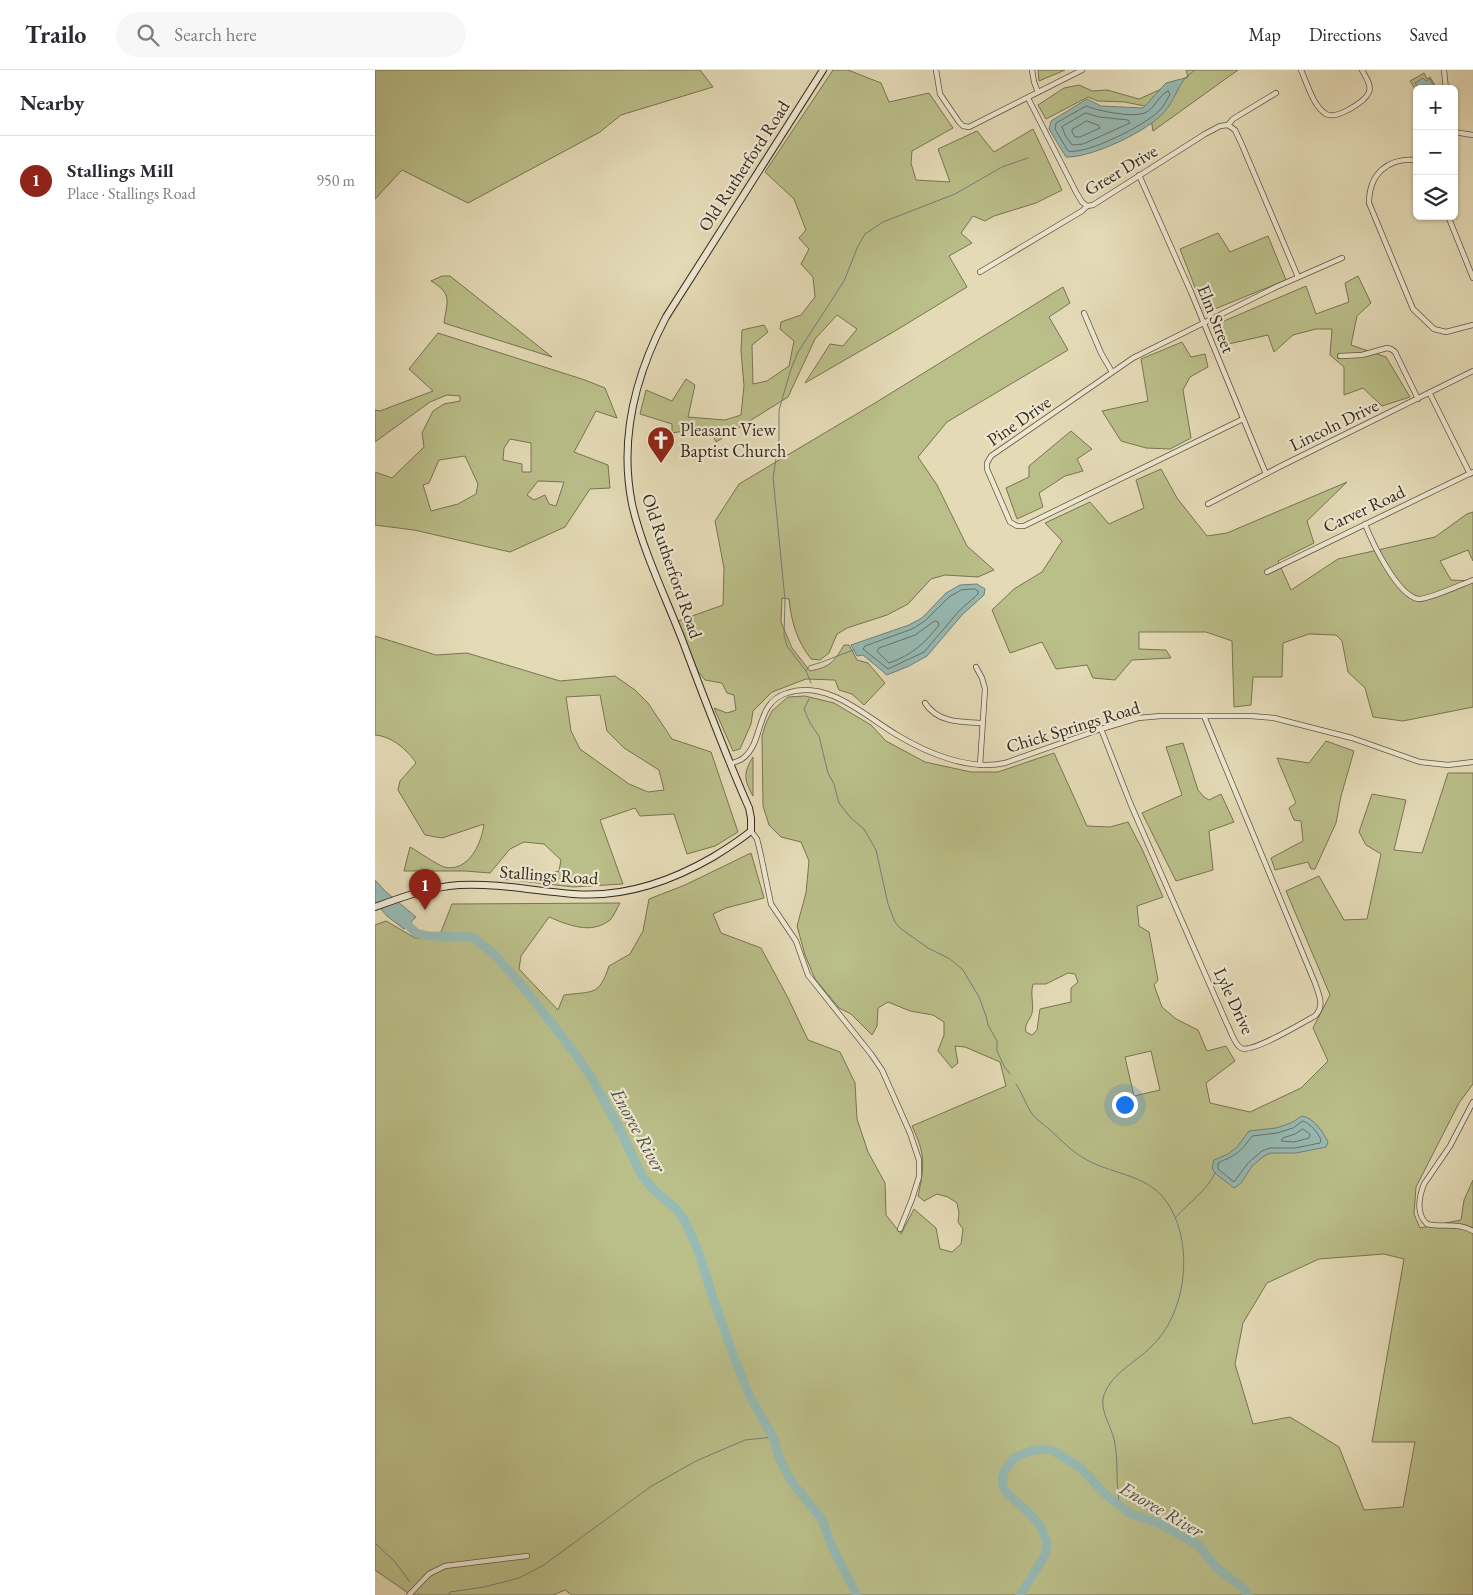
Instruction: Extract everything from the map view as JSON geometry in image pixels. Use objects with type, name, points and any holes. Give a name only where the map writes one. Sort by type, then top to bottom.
[{"type":"street","name":"Old Rutherford Road","points":[[751,831],[751,813],[637,522],[628,474],[629,427],[640,378],[652,346],[666,317],[823,70]]},
{"type":"street","points":[[936,70],[940,94],[959,122],[965,126],[971,126],[1081,70]]},
{"type":"street","points":[[1032,70],[1038,92]]},
{"type":"street","points":[[1301,70],[1319,108],[1326,114],[1333,116],[1348,110],[1368,95],[1370,88],[1362,70]]},
{"type":"street","points":[[1444,70],[1446,85]]},
{"type":"street","name":"Greer Drive","points":[[981,272],[1082,212],[1087,206],[1093,205],[1205,134],[1220,126],[1228,125],[1233,119],[1275,93]]},
{"type":"street","points":[[1028,98],[1076,192],[1087,206]]},
{"type":"street","points":[[1228,125],[1235,130],[1242,145],[1298,277]]},
{"type":"street","points":[[1458,133],[1473,135]]},
{"type":"street","points":[[1413,160],[1405,159],[1380,170],[1373,180],[1369,193],[1369,203],[1413,309],[1433,329],[1447,332],[1473,325]]},
{"type":"street","name":"Elm Street","points":[[1139,175],[1165,232],[1266,474]]},
{"type":"street","points":[[1450,220],[1473,278]]},
{"type":"street","name":"Pine Drive","points":[[1243,419],[1024,526],[1017,526],[1010,522],[987,469],[989,458],[1143,352],[1298,277],[1342,258]]},
{"type":"street","points":[[1083,312],[1101,353],[1112,372]]},
{"type":"street","points":[[1340,356],[1362,355],[1387,348],[1391,349],[1395,352],[1418,399]]},
{"type":"street","name":"Lincoln Drive","points":[[1208,504],[1473,371]]},
{"type":"street","points":[[1429,394],[1471,473]]},
{"type":"street","name":"Carver Road","points":[[1267,572],[1471,473]]},
{"type":"street","points":[[1365,524],[1393,577],[1414,598],[1423,598],[1473,580]]},
{"type":"street","points":[[976,667],[985,689],[980,765]]},
{"type":"street","name":"Chick Springs Road","points":[[731,764],[742,759],[751,749],[767,709],[774,700],[789,692],[804,690],[825,694],[844,701],[896,735],[928,751],[947,758],[980,765],[991,766],[1005,763],[1101,729],[1149,717],[1204,716],[1274,718],[1352,738],[1420,762],[1449,765],[1473,762]]},
{"type":"street","points":[[925,703],[930,711],[945,719],[982,723]]},
{"type":"street","name":"Lyle Drive","points":[[1101,729],[1124,788],[1227,1024],[1238,1045],[1246,1049],[1273,1038],[1315,1016],[1320,1010],[1321,1001],[1204,716]]},
{"type":"street","points":[[751,831],[757,839],[771,904],[796,941],[808,976],[882,1070],[911,1133],[919,1160],[919,1177],[900,1229]]},
{"type":"street","name":"Stallings Road","points":[[375,907],[406,896],[442,887],[468,885],[509,886],[587,895],[629,891],[655,884],[697,866],[751,831]]},
{"type":"street","points":[[1473,1102],[1450,1146],[1421,1191],[1419,1207],[1421,1216],[1427,1224],[1435,1226],[1458,1225],[1473,1231]]},
{"type":"street","points":[[409,1595],[433,1572],[447,1566],[527,1556]]},
{"type":"green space","points":[[375,70],[700,70],[713,87],[621,115],[600,132],[468,203],[402,170],[375,199]]},
{"type":"green space","points":[[833,70],[848,70],[881,83],[889,102],[929,93],[953,128],[912,151],[911,163],[916,180],[950,182],[938,149],[977,131],[994,152],[1033,129],[1062,190],[1036,203],[994,216],[985,221],[973,216],[961,233],[972,243],[949,256],[967,287],[805,383],[830,344],[843,346],[857,329],[837,315],[815,339],[788,397],[716,442],[709,427],[672,433],[672,424],[640,414],[646,390],[672,401],[686,379],[695,385],[688,417],[725,420],[741,415],[744,386],[741,351],[742,330],[764,325],[768,332],[752,345],[753,384],[767,381],[789,366],[794,341],[780,329],[781,322],[801,315],[815,297],[813,277],[801,264],[809,249],[799,238],[806,230],[794,199],[765,172]]},
{"type":"green space","points":[[1038,70],[1065,70],[1039,81]]},
{"type":"green space","points":[[1186,70],[1238,70],[1153,131],[1149,107],[1125,102],[1098,101],[1088,97],[1046,119],[1038,105],[1064,88],[1079,85],[1092,91],[1107,90],[1139,99],[1188,77]]},
{"type":"green space","points":[[1424,73],[1427,79],[1430,77],[1435,85],[1413,86],[1410,81]]},
{"type":"green space","points":[[1218,233],[1230,252],[1268,236],[1286,280],[1205,313],[1180,249]]},
{"type":"green space","points":[[442,276],[450,276],[552,357],[444,323],[447,303],[446,294],[431,281]]},
{"type":"green space","points":[[1358,276],[1371,303],[1357,316],[1351,345],[1386,357],[1410,397],[1382,406],[1363,388],[1344,395],[1344,367],[1330,355],[1332,329],[1316,329],[1293,335],[1274,352],[1268,335],[1224,345],[1217,324],[1306,286],[1316,314],[1349,302],[1345,283]]},
{"type":"green space","points":[[1063,287],[1070,303],[1049,317],[1068,350],[947,422],[918,457],[937,485],[967,546],[994,570],[978,577],[945,575],[931,579],[908,604],[887,615],[847,628],[837,634],[829,653],[820,660],[811,659],[806,652],[795,630],[789,599],[782,598],[781,622],[792,648],[810,671],[831,663],[844,645],[849,645],[857,660],[868,663],[885,683],[864,705],[852,694],[839,690],[835,680],[806,679],[772,692],[753,711],[751,724],[740,749],[733,751],[714,708],[727,713],[736,710],[734,695],[727,693],[722,683],[705,680],[697,670],[678,621],[723,605],[724,568],[715,521],[739,484]]},
{"type":"green space","points":[[438,333],[605,388],[617,418],[596,411],[574,452],[608,465],[610,488],[590,489],[565,527],[510,552],[414,530],[375,525],[375,472],[392,478],[424,447],[422,433],[433,411],[444,404],[460,401],[460,396],[447,395],[430,402],[375,442],[375,410],[380,411],[433,391],[409,369]],"holes":[[[510,439],[531,443],[531,472],[522,472],[522,464],[503,460],[504,448]],[[465,456],[478,484],[476,494],[458,504],[431,511],[423,485],[429,483],[439,460]],[[538,481],[564,482],[556,506],[549,504],[545,495],[534,500],[527,495]]]},
{"type":"green space","points":[[1182,342],[1191,357],[1205,354],[1208,367],[1190,377],[1183,390],[1191,438],[1170,449],[1146,448],[1121,441],[1102,411],[1148,401],[1141,359]]},
{"type":"green space","points":[[1071,431],[1092,449],[1077,459],[1083,471],[1065,476],[1039,493],[1043,507],[1017,519],[1006,488],[1029,477],[1029,466]]},
{"type":"green space","points":[[1161,469],[1177,498],[1207,536],[1227,533],[1347,482],[1307,521],[1314,543],[1278,561],[1291,590],[1338,559],[1435,537],[1467,514],[1473,512],[1473,561],[1468,550],[1440,561],[1451,580],[1473,581],[1473,707],[1403,721],[1373,717],[1365,688],[1348,672],[1342,641],[1336,635],[1309,634],[1283,643],[1282,677],[1253,677],[1251,705],[1234,707],[1232,641],[1206,632],[1139,632],[1139,649],[1166,650],[1171,658],[1132,660],[1115,680],[1093,678],[1087,665],[1056,669],[1042,642],[1010,653],[992,610],[1014,589],[1042,572],[1062,541],[1045,523],[1090,502],[1109,524],[1144,508],[1136,480]]},
{"type":"green space","points":[[375,636],[436,655],[467,653],[560,681],[615,676],[635,690],[648,703],[672,739],[711,752],[738,832],[715,846],[687,854],[674,814],[640,816],[635,808],[600,820],[623,884],[573,887],[503,879],[540,876],[559,871],[561,860],[544,844],[524,842],[510,849],[490,873],[404,871],[410,847],[444,867],[453,868],[461,865],[467,861],[477,847],[484,824],[442,838],[425,835],[398,790],[400,781],[416,763],[398,744],[387,738],[375,735]],"holes":[[[600,695],[607,731],[624,748],[659,770],[664,790],[648,792],[629,784],[580,749],[571,731],[566,697]]]},
{"type":"green space","points":[[805,696],[834,703],[871,725],[886,741],[925,762],[971,772],[998,772],[1054,753],[1087,826],[1110,827],[1128,822],[1163,897],[1137,906],[1139,926],[1149,932],[1158,980],[1154,985],[1162,1007],[1176,1019],[1198,1030],[1207,1051],[1226,1046],[1235,1061],[1206,1083],[1210,1103],[1250,1112],[1301,1088],[1328,1061],[1313,1028],[1330,995],[1286,891],[1319,876],[1344,920],[1367,919],[1381,854],[1366,845],[1359,832],[1372,794],[1406,800],[1394,850],[1422,853],[1448,773],[1473,773],[1473,1084],[1459,1103],[1416,1187],[1414,1214],[1420,1228],[1461,1220],[1464,1200],[1473,1180],[1473,1595],[572,1595],[565,1590],[553,1595],[411,1595],[375,1570],[375,925],[386,921],[415,938],[439,937],[452,904],[620,903],[610,920],[603,925],[595,927],[580,927],[549,917],[521,956],[519,969],[558,1010],[564,995],[594,990],[602,983],[609,966],[630,954],[643,931],[649,899],[685,885],[751,853],[764,898],[726,908],[713,914],[721,933],[761,948],[808,1040],[840,1052],[855,1083],[857,1119],[868,1152],[885,1183],[886,1215],[901,1234],[914,1209],[936,1228],[940,1249],[952,1252],[961,1244],[963,1229],[958,1222],[957,1203],[948,1197],[937,1194],[924,1201],[918,1196],[923,1160],[912,1126],[1006,1086],[1000,1062],[965,1047],[955,1046],[958,1063],[952,1068],[938,1051],[944,1035],[944,1022],[933,1015],[910,1011],[888,1002],[878,1008],[877,1026],[872,1035],[851,1014],[839,1008],[815,979],[805,955],[797,926],[806,893],[809,861],[801,842],[781,837],[769,825],[763,806],[762,736],[772,711],[788,697]],"holes":[[[1068,973],[1075,974],[1078,982],[1071,988],[1071,1002],[1040,1009],[1037,1030],[1032,1035],[1026,1032],[1026,1024],[1032,1013],[1033,984],[1046,984]],[[1151,1051],[1160,1090],[1134,1096],[1125,1057]],[[1384,1254],[1404,1259],[1372,1442],[1415,1442],[1403,1507],[1364,1510],[1339,1447],[1290,1417],[1253,1424],[1235,1364],[1243,1323],[1267,1283],[1319,1259]]]},
{"type":"green space","points":[[1326,741],[1354,751],[1341,796],[1336,823],[1315,869],[1311,869],[1308,862],[1275,870],[1271,858],[1303,841],[1301,821],[1294,820],[1289,808],[1296,803],[1277,758],[1309,763]]},
{"type":"green space","points":[[1183,743],[1198,790],[1209,800],[1221,794],[1234,822],[1209,831],[1213,870],[1176,881],[1142,813],[1182,795],[1166,747]]},
{"type":"green space","points":[[753,757],[753,796],[746,781],[746,772]]},
{"type":"water","points":[[1185,78],[1168,107],[1157,119],[1133,135],[1104,148],[1090,153],[1066,157],[1049,129],[1051,121],[1087,99],[1101,106],[1143,108],[1166,83]]},
{"type":"water","points":[[1423,78],[1426,81],[1430,79],[1433,85],[1416,85],[1415,83]]},
{"type":"water","points":[[977,584],[985,589],[984,595],[962,615],[927,656],[909,666],[887,675],[863,655],[857,656],[851,645],[909,625],[922,618],[946,593],[960,585]]},
{"type":"water","points":[[375,880],[416,917],[404,929],[387,916],[375,902]]},
{"type":"water","points":[[1302,1116],[1314,1122],[1321,1130],[1328,1142],[1326,1147],[1296,1153],[1270,1153],[1252,1166],[1241,1183],[1234,1188],[1215,1173],[1212,1168],[1214,1160],[1228,1154],[1237,1147],[1249,1131],[1276,1128],[1291,1123]]},
{"type":"waterway","points":[[1185,78],[1195,70]]},
{"type":"waterway","points":[[811,683],[806,671],[787,646],[784,635],[785,600],[773,478],[779,439],[779,410],[798,352],[844,281],[865,234],[883,222],[955,194],[1002,167],[1028,158]]},
{"type":"waterway","points":[[806,671],[809,666],[854,650]]},
{"type":"waterway","points":[[809,699],[804,709],[810,723],[819,736],[828,773],[834,784],[839,803],[850,817],[864,829],[876,850],[888,904],[895,922],[900,928],[928,948],[950,959],[963,970],[979,997],[988,1025],[997,1041],[997,1051],[1010,1074]]},
{"type":"waterway","name":"Enoree River","points":[[400,917],[416,933],[428,936],[472,937],[493,953],[524,988],[590,1075],[642,1176],[684,1219],[698,1250],[713,1298],[749,1395],[773,1437],[780,1460],[790,1479],[823,1521],[831,1545],[857,1595]]},
{"type":"waterway","points":[[1016,1084],[1032,1114],[1067,1146],[1087,1160],[1132,1177],[1153,1188],[1170,1207],[1178,1223],[1184,1261],[1183,1280],[1179,1299],[1172,1317],[1163,1333],[1151,1347],[1110,1383],[1103,1399],[1103,1409],[1113,1434],[1120,1506]]},
{"type":"waterway","points":[[1176,1217],[1202,1191],[1215,1173]]},
{"type":"waterway","points":[[448,1595],[450,1592],[484,1587],[519,1578],[544,1565],[650,1487],[696,1461],[745,1440],[773,1437]]},
{"type":"waterway","name":"Enoree River","points":[[1020,1595],[1046,1554],[1047,1542],[1041,1527],[1008,1494],[1004,1489],[1002,1480],[1004,1472],[1014,1458],[1030,1451],[1042,1449],[1052,1450],[1083,1470],[1105,1494],[1129,1513],[1160,1524],[1197,1544],[1217,1568],[1243,1588],[1248,1595]]},
{"type":"waterway","points":[[375,1543],[395,1562],[410,1582]]},
{"type":"place","name":"Pleasant View Baptist Church","points":[[661,464]]},
{"type":"place","name":"Stallings Mill","points":[[425,910]]}]
